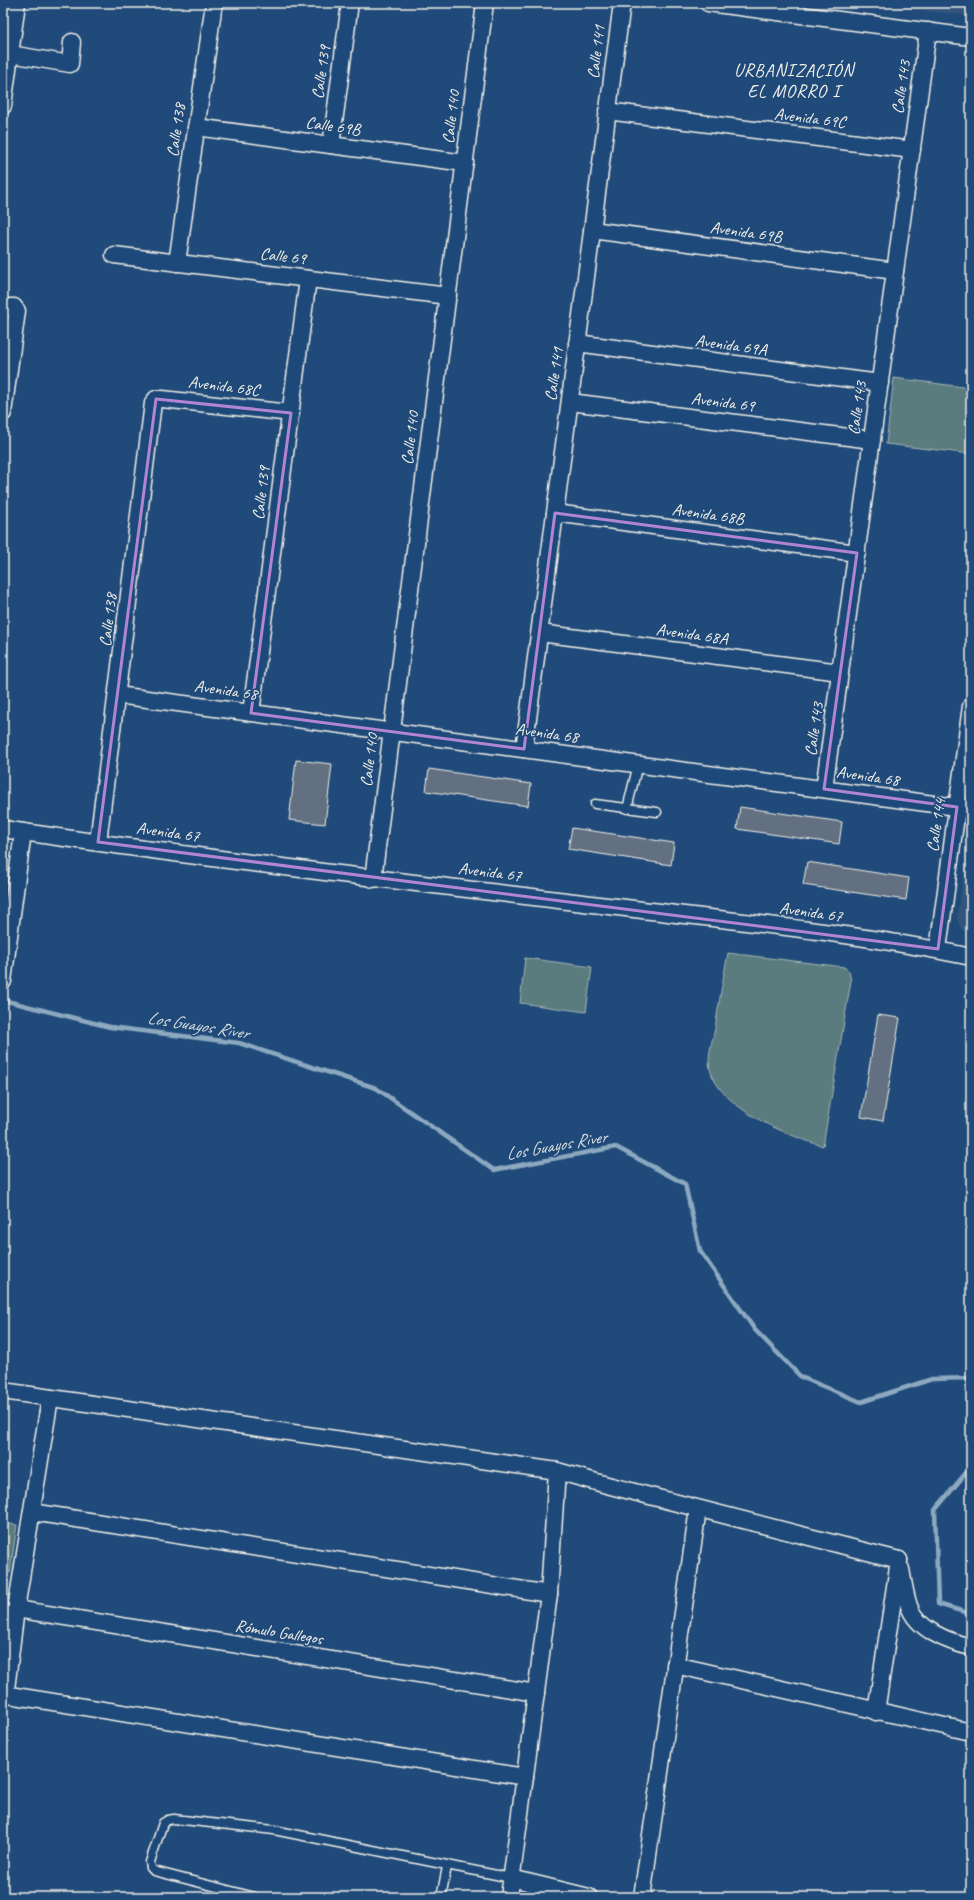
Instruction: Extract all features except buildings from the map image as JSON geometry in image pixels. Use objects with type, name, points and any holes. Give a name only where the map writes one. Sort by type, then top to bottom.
[{"type":"street","points":[[3,106],[17,3]]},
{"type":"street","name":"Calle 138","points":[[177,263],[214,3]]},
{"type":"street","name":"Calle 139","points":[[331,145],[350,3]]},
{"type":"street","name":"Calle 140","points":[[373,879],[485,3]]},
{"type":"street","name":"Calle 141","points":[[524,749],[622,3]]},
{"type":"street","points":[[708,3],[971,37]]},
{"type":"street","name":"Calle 143","points":[[824,789],[928,31]]},
{"type":"street","points":[[10,54],[70,64],[72,42]]},
{"type":"street","name":"Avenida 69C","points":[[608,111],[912,150]]},
{"type":"street","name":"Calle 69B","points":[[196,127],[465,163]]},
{"type":"street","name":"Avenida 69B","points":[[592,230],[895,271]]},
{"type":"street","name":"Calle 69","points":[[114,255],[448,296]]},
{"type":"street","name":"Calle 139","points":[[252,713],[308,279]]},
{"type":"street","points":[[3,413],[10,309]]},
{"type":"street","name":"Avenida 69A","points":[[577,343],[880,383]]},
{"type":"street","name":"Avenida 68C","points":[[154,403],[156,399],[162,399],[291,413]]},
{"type":"street","name":"Avenida 69","points":[[570,402],[872,440]]},
{"type":"street","name":"Calle 138","points":[[98,842],[118,695],[154,403]]},
{"type":"street","name":"Avenida 68B","points":[[555,513],[857,553]]},
{"type":"street","name":"Avenida 68A","points":[[540,633],[840,672]]},
{"type":"street","name":"Avenida 68","points":[[118,695],[964,808]]},
{"type":"street","name":"Calle 144","points":[[938,949],[964,808],[971,706]]},
{"type":"street","name":"Avenida 67","points":[[3,829],[373,879],[754,924],[938,949],[971,957]]},
{"type":"street","points":[[3,981],[22,832]]},
{"type":"street","points":[[3,1391],[558,1471],[698,1509],[899,1560]]},
{"type":"street","points":[[50,1398],[16,1609],[6,1689],[9,1695],[525,1777]]},
{"type":"street","points":[[509,1897],[549,1594],[558,1471]]},
{"type":"street","points":[[642,1897],[698,1509]]},
{"type":"street","points":[[32,1512],[549,1594]]},
{"type":"street","points":[[899,1560],[909,1607],[924,1627],[951,1642],[971,1646]]},
{"type":"street","points":[[876,1712],[899,1560]]},
{"type":"street","name":"Rómulo Gallegos","points":[[16,1609],[536,1693]]},
{"type":"street","points":[[675,1665],[876,1712],[971,1732]]},
{"type":"street","points":[[511,1878],[589,1897]]},
{"type":"lane","points":[[628,809],[638,764]]},
{"type":"lane","points":[[595,804],[657,812]]},
{"type":"lane","points":[[255,1897],[154,1871],[151,1868],[150,1862],[163,1823],[174,1819],[274,1830],[511,1878]]},
{"type":"lane","points":[[441,1897],[447,1866]]},
{"type":"highlighted area","points":[[156,399],[291,413],[251,713],[524,749],[555,513],[857,553],[824,789],[957,807],[938,949],[98,842]]},
{"type":"shaded area","points":[[883,3],[971,3],[971,16],[883,6]]},
{"type":"shaded area","points":[[971,822],[971,932],[963,931],[957,918]]},
{"type":"green space","points":[[894,378],[971,388],[971,454],[886,444]]},
{"type":"green space","points":[[728,953],[844,967],[849,971],[851,981],[823,1146],[791,1135],[753,1116],[736,1105],[722,1091],[713,1077],[709,1061]]},
{"type":"green space","points":[[525,958],[592,967],[586,1012],[520,1003]]},
{"type":"green space","points":[[3,1523],[17,1525],[10,1573],[3,1572]]},
{"type":"waterway","name":"Los Guayos River","points":[[3,1000],[110,1027],[239,1043],[376,1088],[494,1170],[616,1147],[685,1184],[700,1251],[755,1330],[801,1377],[861,1402],[932,1379],[971,1378]]},
{"type":"waterway","name":"Los Guayos River","points":[[971,1467],[935,1510],[938,1604],[971,1614]]},
{"type":"district","name":"URBANIZACIÓN EL MORRO I","points":[[794,80]]}]
